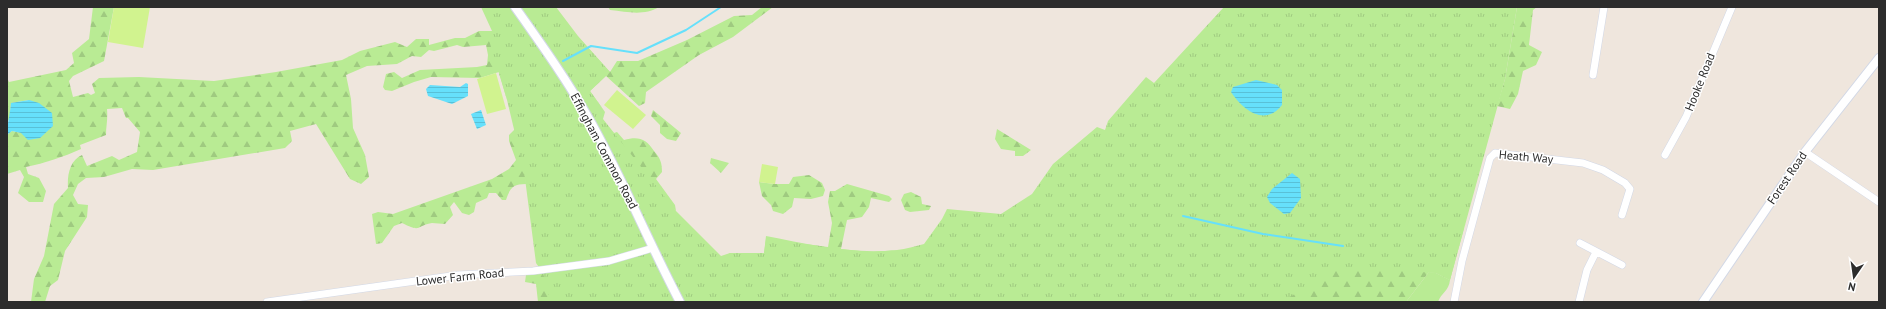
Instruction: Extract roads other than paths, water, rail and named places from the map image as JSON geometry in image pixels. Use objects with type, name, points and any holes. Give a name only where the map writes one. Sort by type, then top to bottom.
[{"type":"street","name":"Effingham Common Road","points":[[515,7],[552,59],[592,125],[680,302]]},
{"type":"street","points":[[1593,75],[1604,7]]},
{"type":"street","name":"Hooke Road","points":[[1665,155],[1686,117],[1732,7]]},
{"type":"street","name":"Forest Road","points":[[1703,302],[1805,152],[1879,58]]},
{"type":"street","points":[[1805,152],[1879,202]]},
{"type":"street","name":"Heath Way","points":[[1454,302],[1468,237],[1490,158],[1495,153],[1583,163],[1603,170],[1625,184],[1630,189],[1622,215]]},
{"type":"street","points":[[1580,243],[1622,265]]},
{"type":"street","name":"Lower Farm Road","points":[[267,302],[458,274],[533,271],[609,261],[653,248]]},
{"type":"street","points":[[1580,302],[1587,270],[1596,252]]},
{"type":"water","points":[[1256,80],[1277,85],[1282,90],[1282,105],[1269,115],[1255,114],[1248,110],[1231,92],[1233,87]]},
{"type":"water","points":[[466,83],[468,84],[468,96],[452,104],[428,96],[426,89],[430,85],[460,87]]},
{"type":"water","points":[[29,100],[39,103],[52,113],[53,126],[40,138],[28,140],[21,133],[12,131],[7,136],[11,103]]},
{"type":"water","points":[[481,110],[486,125],[477,129],[471,114]]},
{"type":"water","points":[[1292,173],[1300,179],[1301,198],[1290,213],[1284,214],[1270,203],[1267,197],[1272,189]]},
{"type":"waterway","points":[[563,61],[591,46],[637,53],[686,30],[721,7]]},
{"type":"waterway","points":[[1183,216],[1263,234],[1343,246]]}]
